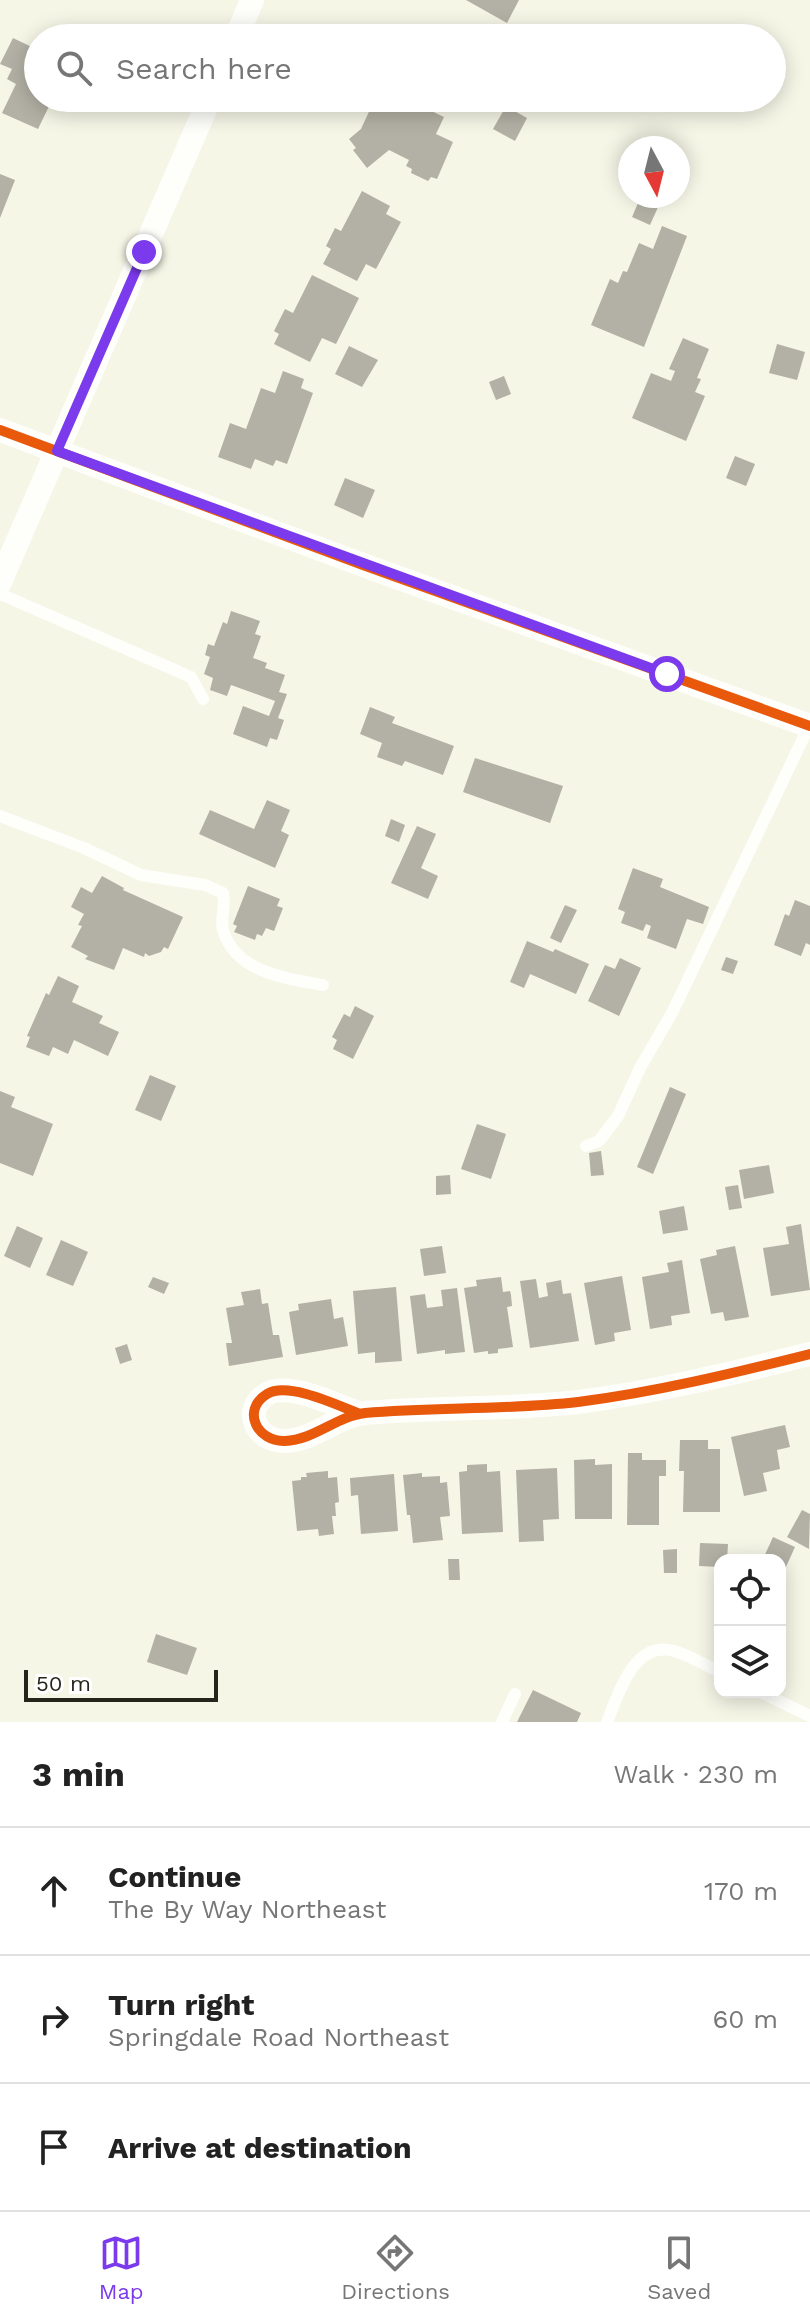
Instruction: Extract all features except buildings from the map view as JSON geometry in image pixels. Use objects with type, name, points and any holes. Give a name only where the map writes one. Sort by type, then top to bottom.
[{"type":"street","points":[[242,24],[252,0]]},
{"type":"street","points":[[0,582],[204,112]]},
{"type":"street","points":[[0,430],[809,726]]},
{"type":"street","points":[[360,1414],[578,1402],[731,1373],[810,1354]]},
{"type":"lane","points":[[0,594],[191,677],[203,699]]},
{"type":"lane","points":[[586,1146],[599,1141],[618,1116],[640,1068],[673,1011],[809,726]]},
{"type":"lane","points":[[0,816],[84,848],[141,875],[205,885],[223,893],[226,905],[222,926],[239,958],[281,978],[323,985]]},
{"type":"lane","points":[[607,1722],[626,1678],[646,1653],[660,1648],[676,1651],[714,1669]]},
{"type":"lane","points":[[502,1722],[515,1694]]},
{"type":"lane","points":[[772,1698],[810,1716]]},
{"type":"cycle path","points":[[0,430],[810,726]]},
{"type":"cycle path","points":[[360,1414],[351,1410],[314,1396],[276,1391],[259,1401],[254,1416],[260,1431],[267,1436],[275,1440],[296,1440],[345,1418],[365,1413],[578,1402],[666,1387],[810,1354]]},
{"type":"route","points":[[144,252],[57,451],[667,674]]}]
